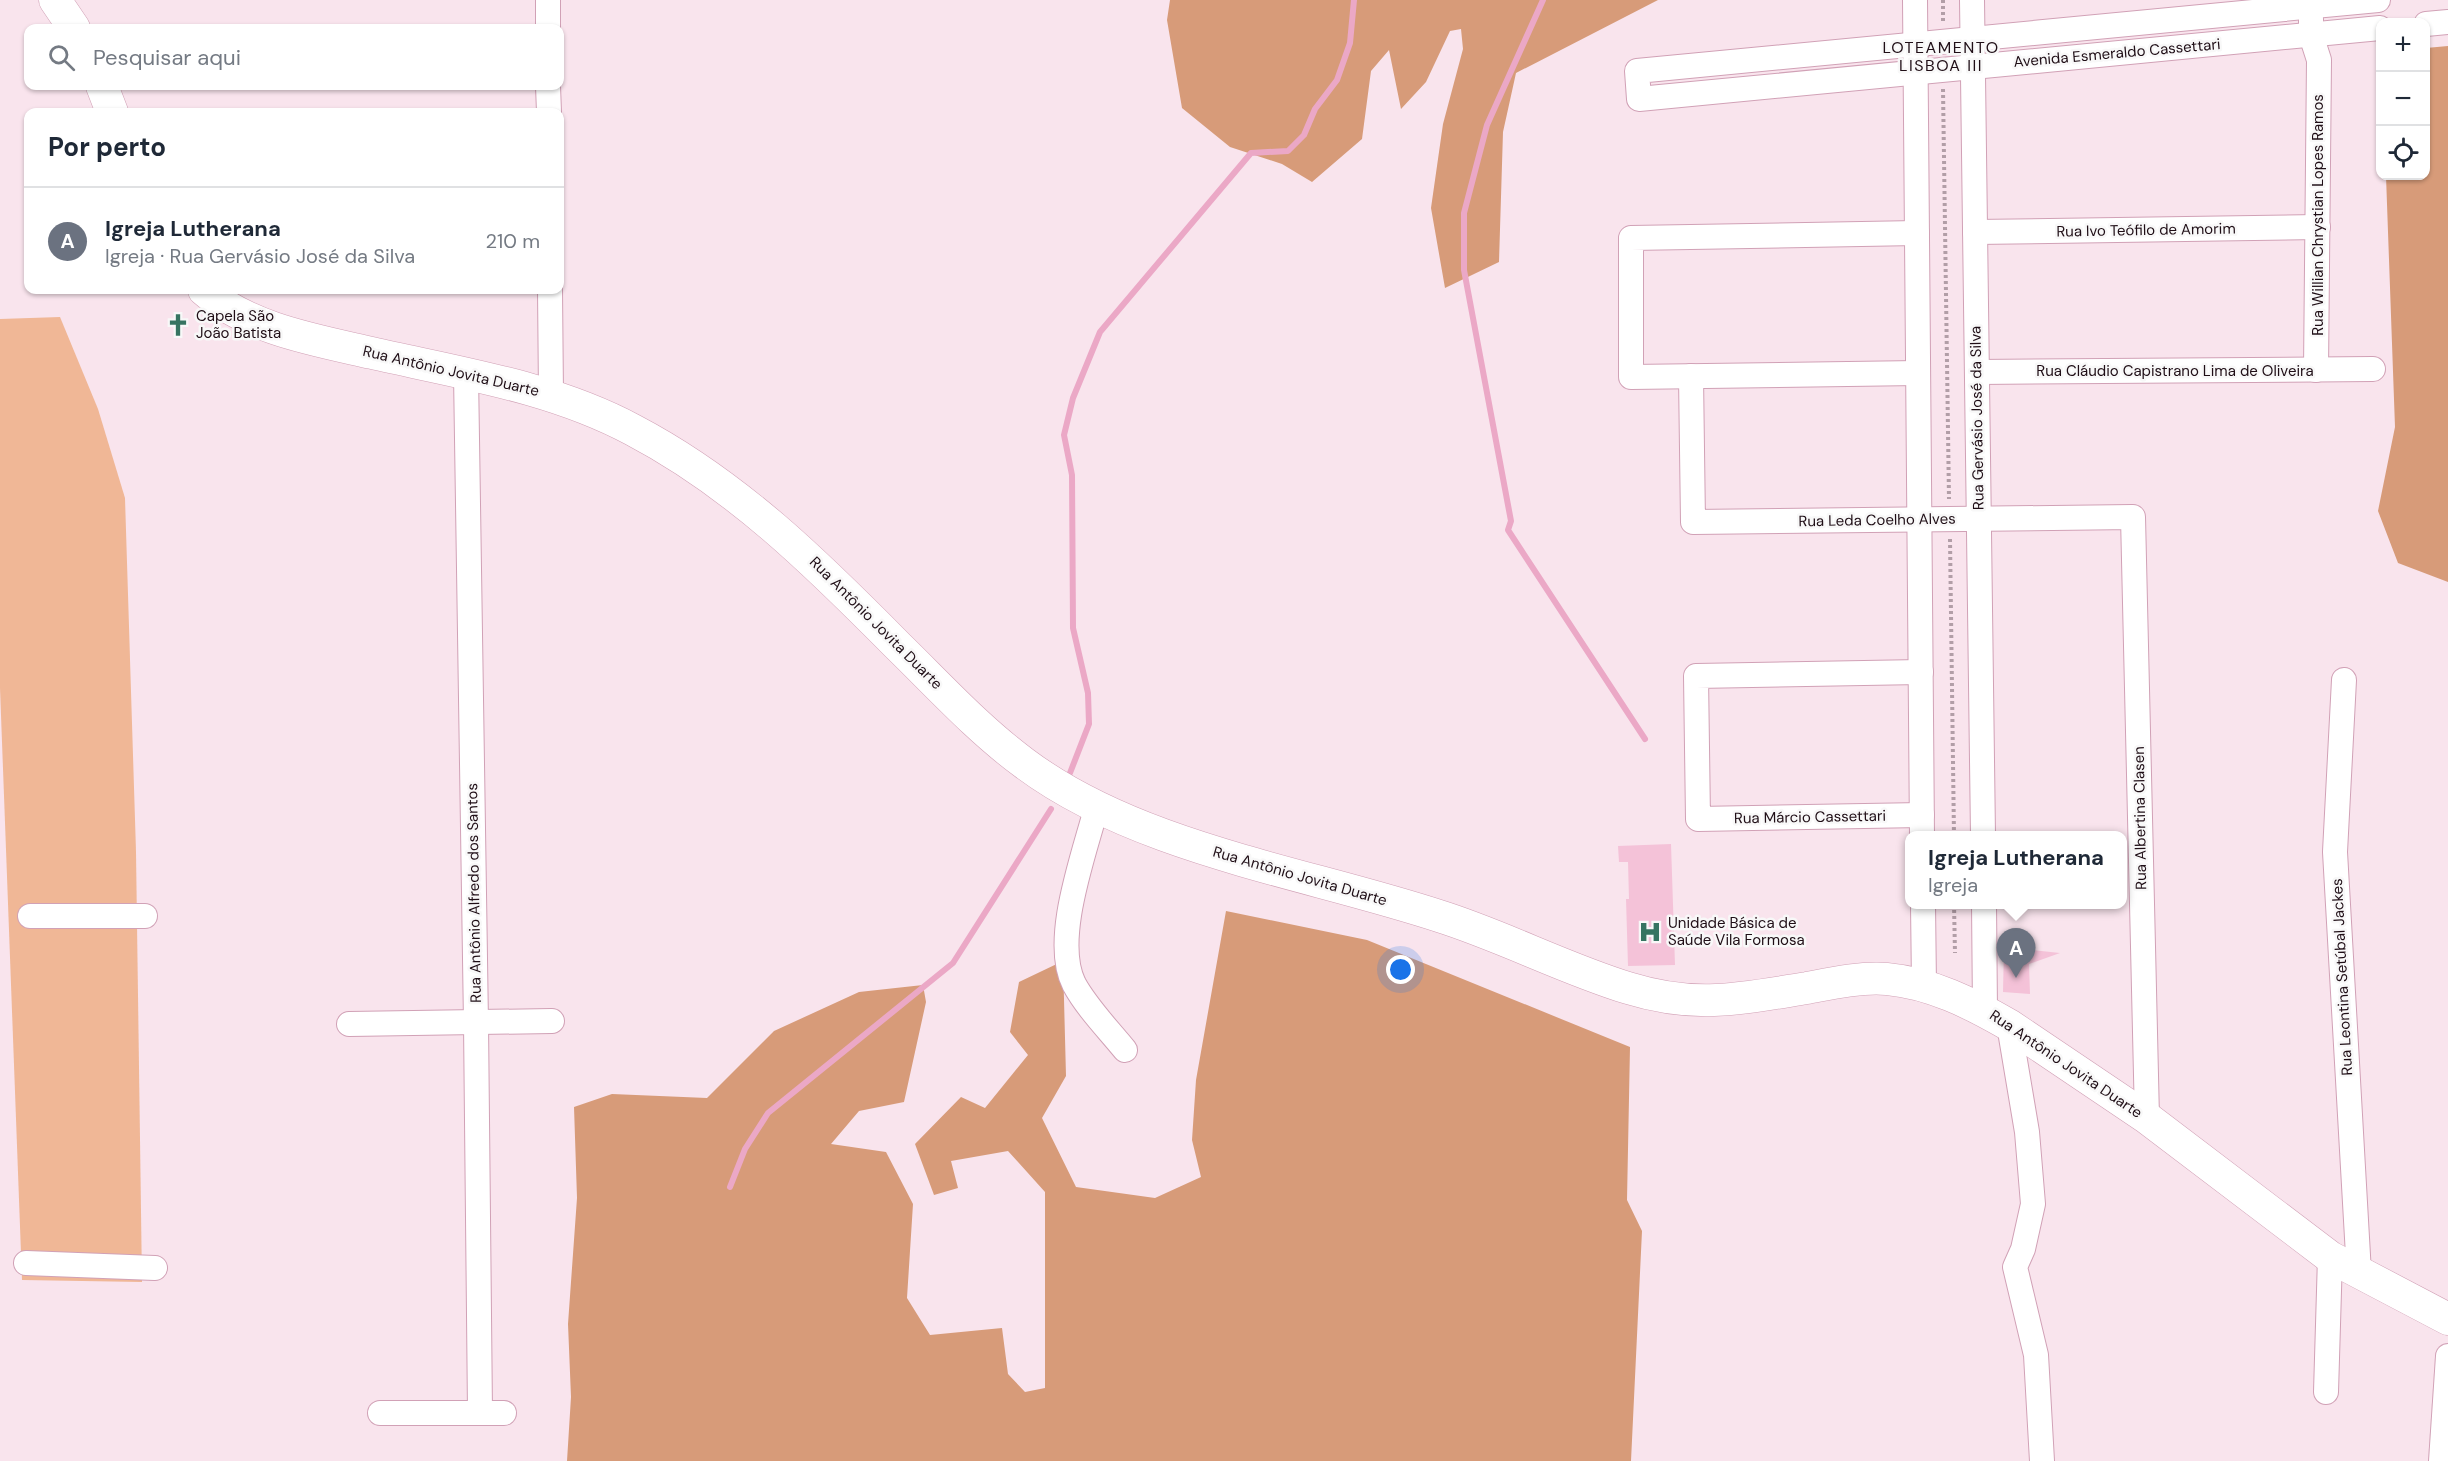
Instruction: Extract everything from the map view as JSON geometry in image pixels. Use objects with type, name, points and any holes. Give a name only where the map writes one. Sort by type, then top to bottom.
[{"type":"main road","points":[[55,0],[71,24]]},
{"type":"main road","points":[[104,90],[110,108]]},
{"type":"main road","name":"Rua Antônio Jovita Duarte","points":[[209,294],[221,304],[287,332],[551,395],[594,411],[665,448],[753,509],[821,568],[982,728],[1022,762],[1096,809],[1205,848],[1437,915],[1607,981],[1675,1000],[1713,1002],[1849,980],[1882,979],[1924,986],[1945,993],[1997,1018],[2147,1118],[2330,1257],[2448,1319]]},
{"type":"street","points":[[548,0],[548,24]]},
{"type":"street","points":[[1915,0],[1922,825]]},
{"type":"street","name":"Rua Gervásio José da Silva","points":[[1972,0],[1983,831]]},
{"type":"street","name":"Avenida Esmeraldo Cassettari","points":[[2376,28],[1639,99],[1637,71],[2323,3],[2378,0]]},
{"type":"street","points":[[2319,60],[2335,33],[2323,3]]},
{"type":"street","name":"Rua Willian Chrystian Lopes Ramos","points":[[2316,370],[2319,60],[2311,35],[2323,3]]},
{"type":"street","points":[[2430,24],[2448,22]]},
{"type":"street","points":[[548,90],[549,108]]},
{"type":"street","name":"Rua Ivo Teófilo de Amorim","points":[[1975,232],[2318,227]]},
{"type":"street","points":[[1917,233],[1631,238],[1631,377],[1918,373]]},
{"type":"street","points":[[550,294],[551,395]]},
{"type":"street","name":"Rua Cláudio Capistrano Lima de Oliveira","points":[[1977,372],[2373,369]]},
{"type":"street","name":"Rua Antônio Alfredo dos Santos","points":[[466,374],[480,1412]]},
{"type":"street","name":"Rua Leda Coelho Alves","points":[[1691,376],[1693,522],[2133,517]]},
{"type":"street","name":"Rua Albertina Clasen","points":[[2133,517],[2147,1118]]},
{"type":"street","name":"Rua Márcio Cassettari","points":[[1921,672],[1696,676],[1698,819],[1922,825]]},
{"type":"street","name":"Rua Leontina Setúbal Jackes","points":[[2344,680],[2335,852],[2359,1273]]},
{"type":"street","points":[[1096,809],[1066,927],[1067,954],[1074,983],[1125,1050]]},
{"type":"street","points":[[1923,909],[1924,986]]},
{"type":"street","points":[[1985,909],[1997,1018],[2027,1132],[2033,1204],[2024,1249],[2016,1267],[2036,1355],[2042,1461]]},
{"type":"street","points":[[30,916],[145,916]]},
{"type":"street","points":[[349,1024],[552,1021]]},
{"type":"street","points":[[2326,1392],[2330,1257]]},
{"type":"street","points":[[27,1263],[155,1268]]},
{"type":"street","points":[[2441,1461],[2448,1356]]},
{"type":"street","points":[[380,1413],[504,1413]]},
{"type":"path","points":[[1942,0],[1943,42]]},
{"type":"path","points":[[1943,70],[1954,831]]},
{"type":"path","points":[[1954,909],[1955,953]]},
{"type":"shaded area","points":[[1170,0],[1658,0],[1516,73],[1503,132],[1499,262],[1445,288],[1431,208],[1443,124],[1463,49],[1461,29],[1450,31],[1426,82],[1401,109],[1389,50],[1371,71],[1362,139],[1312,182],[1282,164],[1230,147],[1182,108],[1167,20]]},
{"type":"shaded area","points":[[2448,46],[2448,582],[2398,563],[2378,511],[2395,427],[2386,180],[2430,180],[2430,48]]},
{"type":"shaded area","points":[[60,317],[98,409],[125,498],[136,852],[142,1282],[22,1280],[0,688],[0,319]]},
{"type":"shaded area","points":[[1226,911],[1367,940],[1630,1047],[1627,1200],[1642,1231],[1631,1461],[567,1461],[571,1397],[568,1324],[577,1198],[574,1107],[612,1094],[707,1098],[774,1031],[859,992],[923,985],[926,1002],[904,1102],[859,1111],[831,1144],[886,1152],[913,1204],[907,1298],[930,1335],[1002,1328],[1008,1374],[1025,1392],[1045,1388],[1045,1192],[1008,1151],[951,1161],[958,1188],[934,1195],[915,1144],[961,1097],[985,1108],[1028,1055],[1010,1032],[1019,982],[1063,961],[1066,1076],[1042,1118],[1076,1187],[1155,1198],[1201,1177],[1192,1140],[1196,1080]]},
{"type":"building","name":"Unidade Básica de Saúde Vila Formosa","points":[[1671,844],[1675,965],[1628,966],[1626,899],[1629,899],[1628,862],[1619,862],[1618,846]]},
{"type":"building","points":[[2004,947],[2060,953],[2029,964],[2030,994],[2003,992]]},
{"type":"waterway","points":[[1070,773],[1089,724],[1088,693],[1073,628],[1072,475],[1064,435],[1073,398],[1100,332],[1251,153],[1288,151],[1304,135],[1315,109],[1337,80],[1350,43],[1354,0]]},
{"type":"waterway","points":[[1543,0],[1487,125],[1464,213],[1464,270],[1511,521],[1508,530],[1645,739]]},
{"type":"waterway","points":[[730,1187],[745,1149],[768,1113],[953,963],[1051,809]]},
{"type":"place","name":"Capela São João Batista","points":[[178,325]]},
{"type":"place","name":"Unidade Básica de Saúde Vila Formosa","points":[[1650,932]]},
{"type":"place","name":"Igreja Lutherana","points":[[2016,978]]},
{"type":"district","name":"LOTEAMENTO LISBOA III","points":[[1941,56]]}]
